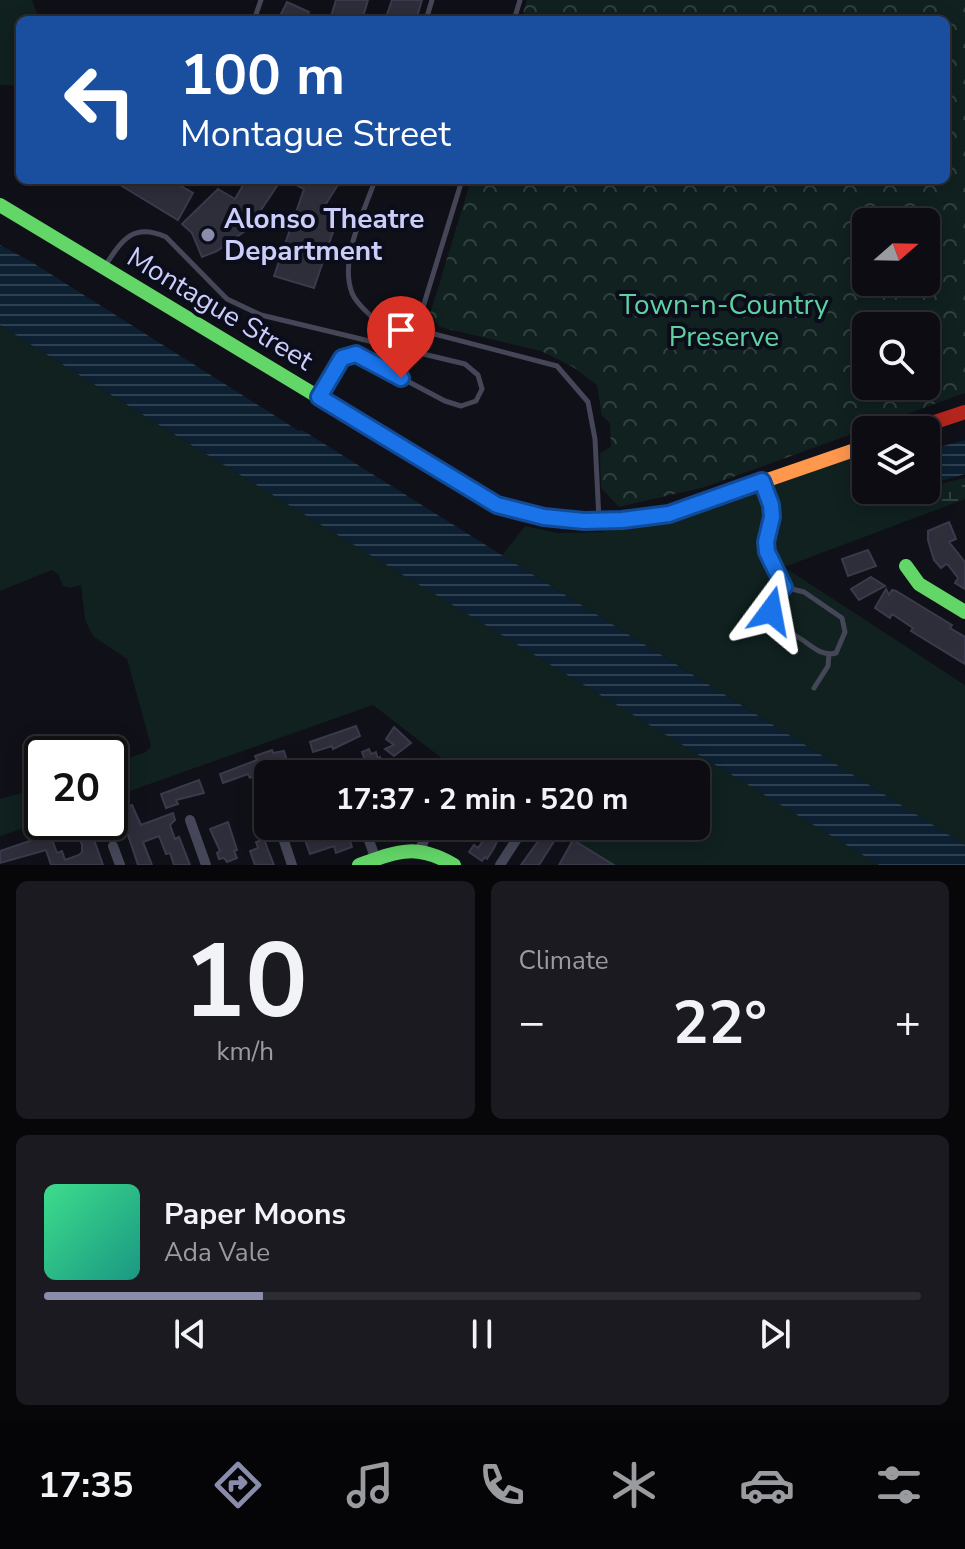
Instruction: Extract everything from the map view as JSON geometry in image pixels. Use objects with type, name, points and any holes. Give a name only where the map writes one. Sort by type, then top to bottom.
[{"type":"street","name":"Montague Street","points":[[0,205],[497,505],[544,517],[599,521],[669,514],[852,451]]},
{"type":"street","points":[[940,420],[965,412]]},
{"type":"street","points":[[906,566],[919,584],[965,612]]},
{"type":"street","points":[[190,820],[206,865]]},
{"type":"street","points":[[284,840],[292,865]]},
{"type":"street","points":[[369,840],[377,862]]},
{"type":"street","points":[[420,849],[424,840]]},
{"type":"street","points":[[500,865],[516,840]]},
{"type":"street","points":[[113,846],[120,865]]},
{"type":"street","points":[[359,865],[377,862],[403,850],[420,849],[437,854],[454,865]]},
{"type":"lane","points":[[374,184],[348,271],[351,291],[358,303],[373,318],[557,366],[588,402],[595,439],[599,521]]},
{"type":"lane","points":[[416,330],[461,184]]},
{"type":"lane","points":[[102,269],[121,240],[146,230],[154,232],[166,237],[227,299],[251,310],[334,334],[465,364],[478,375],[482,389],[476,401],[461,406],[445,401],[356,354],[342,358],[319,397]]},
{"type":"lane","points":[[762,481],[772,517],[766,542],[767,552],[784,587]]},
{"type":"lane","points":[[784,587],[804,592],[842,618],[846,624],[845,632],[836,653],[822,653],[777,623],[771,611],[772,603],[784,587]]},
{"type":"lane","points":[[814,688],[828,666],[829,654]]},
{"type":"green space","points":[[0,0],[32,0],[38,16],[16,16],[16,86],[0,85]]},
{"type":"green space","name":"Town-n-Country Preserve","points":[[527,0],[965,0],[965,393],[901,416],[852,416],[852,434],[705,487],[619,507],[601,488],[600,453],[611,447],[610,423],[602,416],[597,385],[573,367],[541,351],[440,327],[430,314],[470,184],[950,184],[950,16],[522,16]]},
{"type":"green space","points":[[0,325],[707,760],[444,760],[373,705],[128,792],[128,758],[146,752],[151,746],[127,659],[94,637],[89,629],[81,585],[63,586],[58,574],[52,570],[0,591]]},
{"type":"green space","points":[[852,455],[852,504],[934,504],[936,510],[787,566],[778,563],[965,685],[965,845],[502,555],[525,526],[558,533],[604,532],[603,526]]},
{"type":"green space","points":[[965,478],[965,499],[936,510],[934,504],[940,504],[940,484]]},
{"type":"green space","points":[[710,762],[879,865],[615,865],[573,840],[710,840]]},
{"type":"green space","points":[[24,792],[24,828],[0,836],[0,799]]},
{"type":"water","points":[[0,245],[965,845],[965,865],[879,865],[0,325]]},
{"type":"water","points":[[965,440],[965,474],[941,481],[940,447]]},
{"type":"building","points":[[336,0],[368,0],[363,16],[331,16]]},
{"type":"building","points":[[392,0],[422,0],[417,16],[386,16]]},
{"type":"building","points":[[287,2],[309,12],[307,16],[280,16]]},
{"type":"building","points":[[119,184],[177,184],[193,193],[178,220]]},
{"type":"building","points":[[244,184],[278,184],[249,228],[217,251],[202,257],[192,233],[182,224],[218,189],[235,199]]},
{"type":"building","points":[[295,184],[338,184],[322,210],[331,212],[328,220],[336,228],[314,288],[274,276],[304,189]]},
{"type":"building","points":[[949,522],[956,539],[949,542],[965,562],[965,589],[955,583],[958,578],[948,565],[941,568],[934,560],[928,540],[928,531]]},
{"type":"building","points":[[868,550],[876,566],[848,576],[842,559]]},
{"type":"building","points":[[871,577],[885,586],[859,600],[851,589]]},
{"type":"building","points":[[886,589],[889,595],[892,590],[896,591],[952,625],[950,628],[965,637],[965,664],[911,631],[913,628],[892,614],[890,618],[875,608]]},
{"type":"building","points":[[356,726],[360,736],[333,749],[332,746],[313,752],[310,742]]},
{"type":"building","points":[[394,727],[411,743],[394,756],[385,749],[394,745],[386,739]]},
{"type":"building","points":[[369,749],[371,754],[376,752],[381,760],[365,760],[362,752]]},
{"type":"building","points":[[272,750],[273,753],[284,751],[287,760],[257,760],[255,756]]},
{"type":"building","points":[[254,761],[254,776],[250,778],[248,774],[223,783],[220,774]]},
{"type":"building","points":[[199,780],[204,793],[176,800],[178,804],[166,808],[161,794]]},
{"type":"building","points":[[132,805],[141,825],[173,813],[175,820],[170,825],[175,839],[179,837],[190,865],[174,865],[159,836],[143,842],[152,865],[138,865],[128,835],[128,806]]},
{"type":"building","points":[[228,822],[237,858],[227,862],[224,858],[219,859],[217,853],[220,851],[210,829]]},
{"type":"building","points":[[32,840],[52,840],[57,853],[62,851],[65,860],[79,855],[80,840],[94,840],[103,865],[51,865],[46,850],[0,863],[0,851]]},
{"type":"building","points":[[264,840],[274,865],[255,865],[250,851],[258,848],[256,842]]},
{"type":"building","points":[[305,840],[350,840],[352,847],[336,853],[334,846],[310,854]]},
{"type":"building","points":[[484,840],[498,840],[487,859],[485,857],[482,861],[469,852],[474,845],[478,848]]},
{"type":"building","points":[[539,840],[555,840],[539,865],[521,865]]},
{"type":"building","points":[[573,840],[614,865],[559,865]]},
{"type":"traffic: fast","points":[[0,205],[350,416]]},
{"type":"traffic: fast","points":[[906,566],[919,584],[965,612]]},
{"type":"traffic: fast","points":[[359,865],[407,852],[429,854],[454,865]]},
{"type":"traffic: slow","points":[[350,416],[497,505],[544,517],[584,521],[669,514],[852,451]]},
{"type":"traffic: jam","points":[[940,420],[965,412]]},
{"type":"place","name":"Alonso Theatre Department","points":[[208,235]]},
{"type":"route","points":[[401,378],[356,354],[342,358],[319,397],[497,505],[544,517],[584,521],[622,520],[669,514],[762,481],[768,493],[772,517],[766,542],[767,552],[784,587],[774,597],[771,611]]}]
